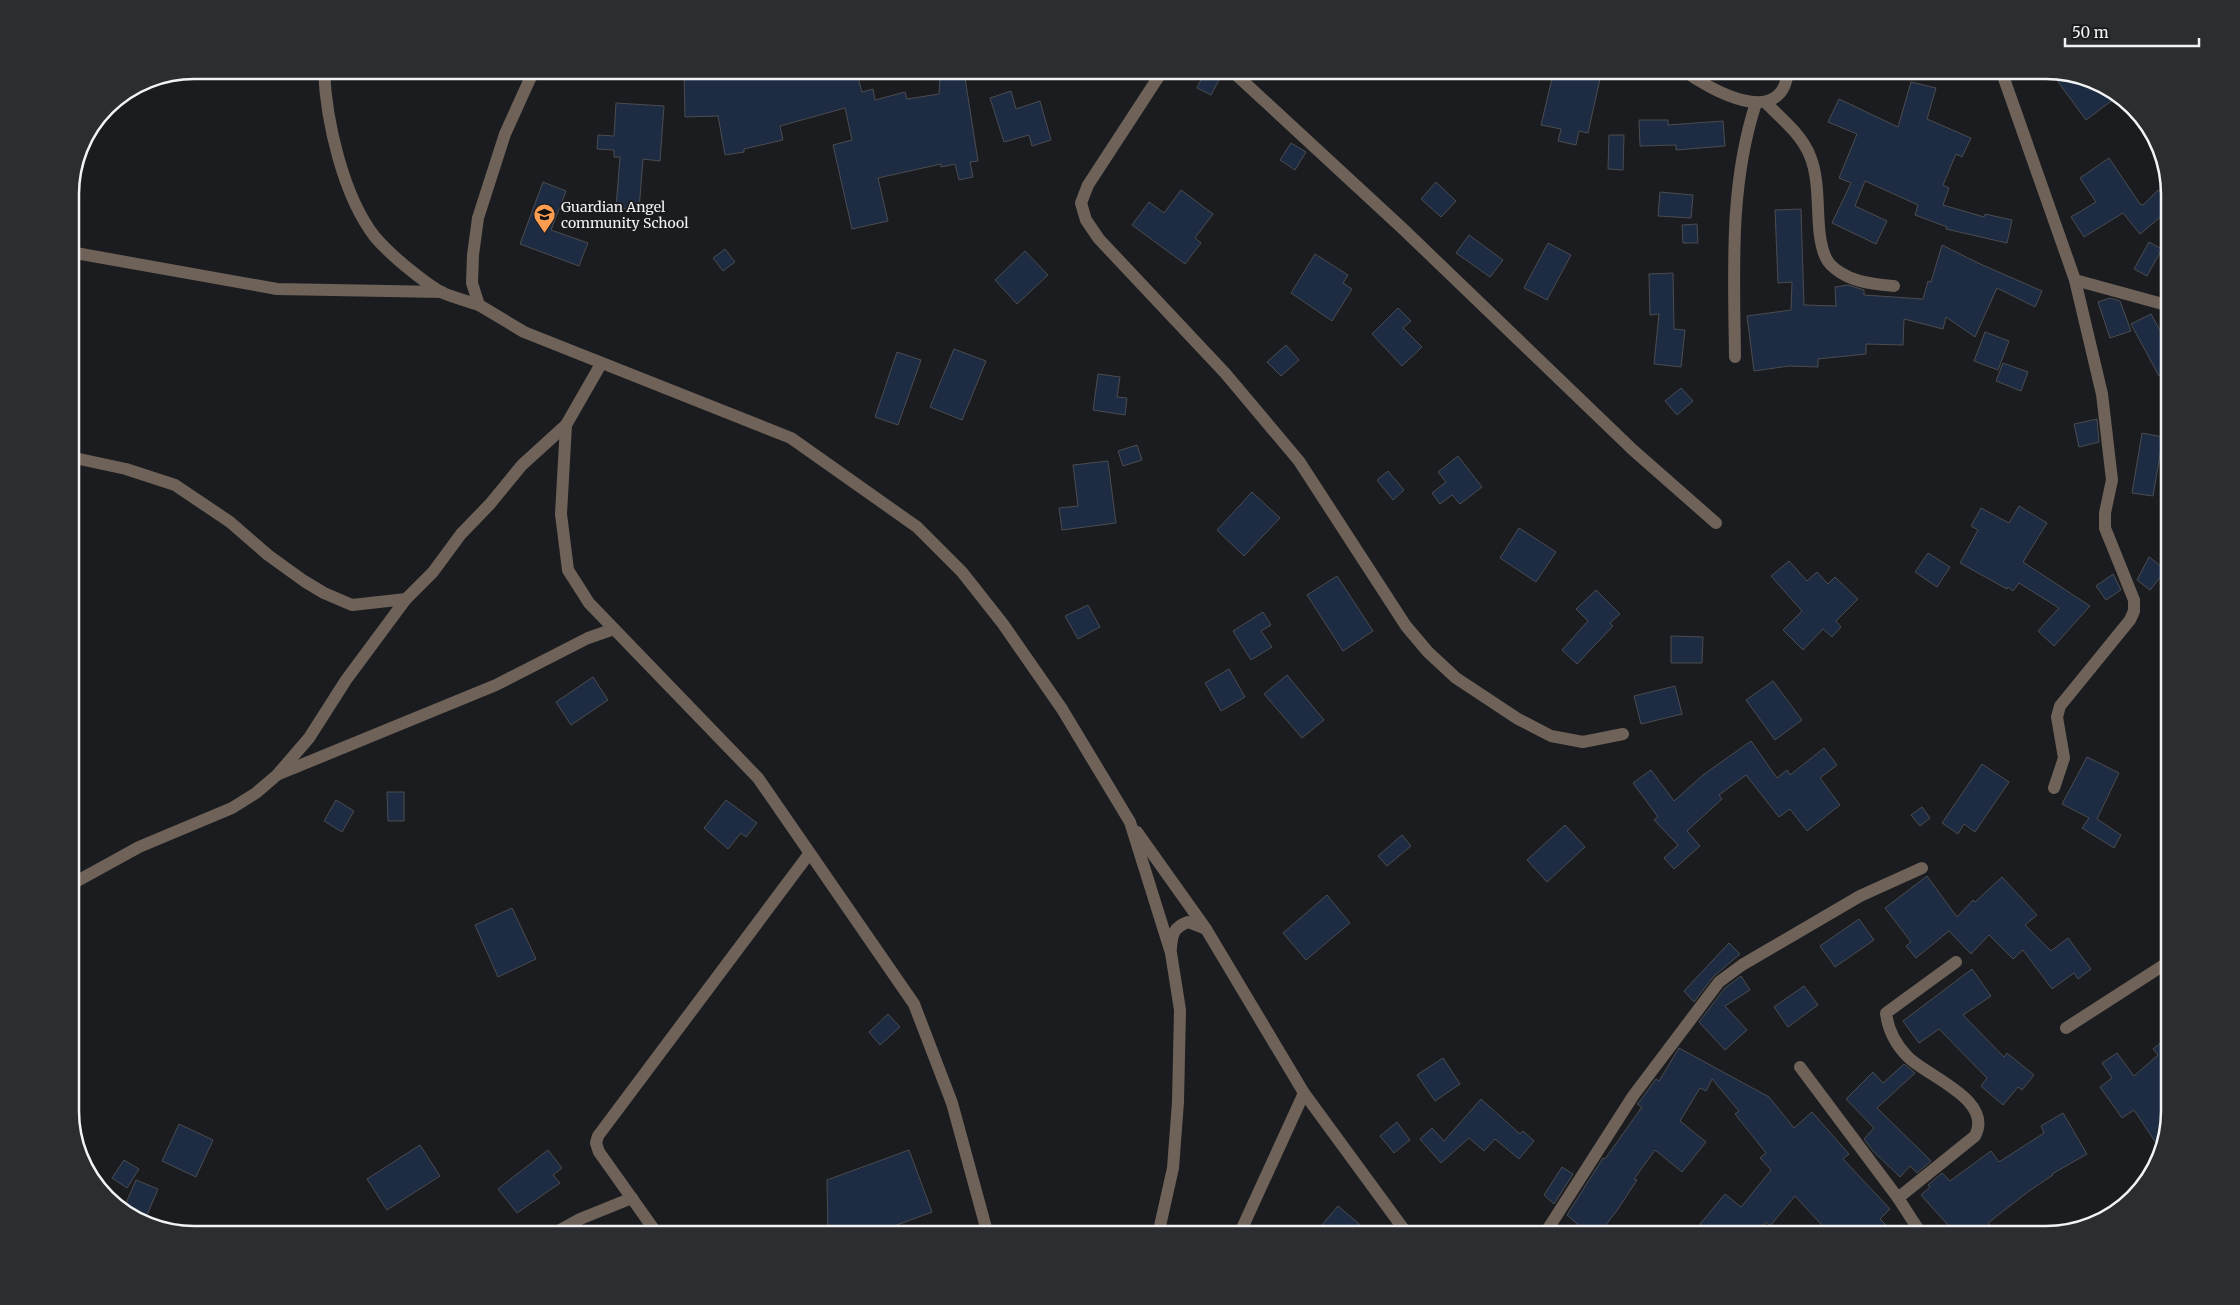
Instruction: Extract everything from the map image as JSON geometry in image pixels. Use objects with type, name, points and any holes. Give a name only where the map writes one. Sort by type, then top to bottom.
[{"type":"street","points":[[325,79],[326,102],[331,129],[340,161],[354,198],[374,236],[398,261],[442,292],[479,305],[524,332],[791,438],[917,527],[962,572],[1003,624],[1062,709],[1130,822],[1206,929],[1304,1093],[1401,1226]]},
{"type":"street","points":[[479,305],[472,283],[473,255],[478,218],[505,134],[530,79]]},
{"type":"street","points":[[1157,79],[1088,185],[1081,203],[1086,220],[1099,239],[1225,372],[1299,461],[1406,626],[1428,652],[1456,678],[1518,719],[1551,736],[1583,742],[1623,734]]},
{"type":"street","points":[[1241,79],[1402,228],[1633,450],[1716,523]]},
{"type":"street","points":[[1697,79],[1711,88],[1730,96],[1761,103],[1797,136],[1810,154],[1816,174],[1822,245],[1826,259],[1840,272],[1860,281],[1894,286]]},
{"type":"street","points":[[1735,357],[1734,258],[1736,202],[1741,158],[1747,132],[1761,103],[1779,94],[1786,79]]},
{"type":"street","points":[[2004,79],[2075,280],[2102,394],[2112,480],[2105,528],[2134,600],[2134,611],[2130,620],[2060,706],[2057,717],[2064,758],[2054,788]]},
{"type":"street","points":[[79,254],[277,289],[442,292]]},
{"type":"street","points":[[2075,280],[2161,304]]},
{"type":"street","points":[[79,880],[140,847],[232,808],[256,793],[277,775],[309,738],[346,680],[406,599],[433,572],[461,534],[490,504],[522,465],[566,425],[601,364]]},
{"type":"street","points":[[566,425],[561,514],[568,570],[589,603],[758,778],[914,1004],[952,1103],[986,1226]]},
{"type":"street","points":[[79,458],[126,469],[174,485],[230,522],[268,555],[324,593],[352,605],[406,599]]},
{"type":"street","points":[[277,775],[496,684],[588,638],[614,629]]},
{"type":"street","points":[[1130,822],[1171,953],[1180,1010],[1178,1102],[1173,1168],[1160,1226]]},
{"type":"street","points":[[652,1226],[599,1152],[596,1143],[598,1136],[810,854]]},
{"type":"street","points":[[1550,1226],[1633,1096],[1719,982],[1742,966],[1860,896],[1922,868]]},
{"type":"street","points":[[1171,953],[1172,934],[1179,925],[1188,922],[1206,929]]},
{"type":"street","points":[[1898,1198],[1975,1136],[1979,1129],[1980,1119],[1964,1095],[1909,1058],[1887,1026],[1886,1013],[1956,962]]},
{"type":"street","points":[[2066,1028],[2161,967]]},
{"type":"street","points":[[1800,1067],[1898,1198],[1916,1226]]},
{"type":"street","points":[[1243,1226],[1304,1093]]},
{"type":"street","points":[[567,1226],[632,1198]]},
{"type":"building","points":[[684,79],[858,79],[862,92],[873,89],[875,100],[905,92],[907,99],[939,94],[940,79],[965,79],[978,161],[970,162],[973,177],[959,180],[955,164],[941,167],[941,164],[878,178],[888,221],[852,229],[833,145],[852,140],[845,108],[780,126],[783,140],[744,149],[744,152],[725,155],[718,116],[685,117]]},
{"type":"building","points":[[1201,79],[1219,79],[1211,95],[1197,88]]},
{"type":"building","points":[[1552,79],[1600,79],[1588,133],[1579,131],[1576,145],[1558,141],[1561,129],[1541,125]]},
{"type":"building","points":[[2056,80],[2090,87],[2113,100],[2086,120]]},
{"type":"building","points":[[1911,82],[1936,88],[1927,119],[1971,138],[1962,157],[1956,154],[1943,185],[1949,188],[1943,205],[1984,217],[1985,214],[2012,220],[2007,243],[1946,229],[1947,227],[1915,215],[1918,205],[1865,181],[1855,206],[1887,221],[1876,244],[1832,223],[1851,183],[1839,178],[1857,134],[1828,122],[1839,99],[1898,127]]},
{"type":"building","points":[[1011,91],[1016,109],[1040,101],[1051,140],[1032,146],[1029,135],[1004,142],[990,98]]},
{"type":"building","points":[[616,103],[664,106],[660,161],[643,159],[639,210],[616,208],[620,157],[614,157],[614,150],[597,149],[598,135],[614,136]]},
{"type":"building","points":[[1639,120],[1668,120],[1668,125],[1723,121],[1725,146],[1676,150],[1676,145],[1640,146]]},
{"type":"building","points":[[1609,135],[1624,135],[1623,170],[1608,169]]},
{"type":"building","points":[[1291,143],[1306,152],[1295,170],[1280,160]]},
{"type":"building","points":[[2109,158],[2140,204],[2143,205],[2158,190],[2161,193],[2161,216],[2140,234],[2123,213],[2084,237],[2071,217],[2096,202],[2080,178]]},
{"type":"building","points":[[543,182],[566,191],[551,230],[588,243],[579,266],[520,244]]},
{"type":"building","points":[[1436,182],[1456,201],[1441,217],[1421,199]]},
{"type":"building","points":[[1181,190],[1213,214],[1195,238],[1201,243],[1185,264],[1132,225],[1149,202],[1164,213]]},
{"type":"building","points":[[1660,192],[1693,195],[1691,218],[1658,216]]},
{"type":"building","points":[[1801,209],[1804,305],[1836,306],[1835,287],[1848,285],[1864,290],[1864,295],[1923,299],[1928,281],[1931,282],[1942,245],[2042,291],[2035,307],[1997,288],[1975,337],[1946,317],[1943,329],[1904,319],[1903,345],[1866,344],[1866,354],[1818,359],[1818,367],[1789,366],[1754,371],[1747,316],[1791,310],[1792,282],[1778,283],[1775,210]]},
{"type":"building","points":[[1697,224],[1698,243],[1683,243],[1682,225]]},
{"type":"building","points":[[1469,235],[1503,260],[1490,277],[1456,253]]},
{"type":"building","points":[[2149,242],[2161,248],[2147,276],[2134,269]]},
{"type":"building","points":[[1548,243],[1571,255],[1547,300],[1524,288]]},
{"type":"building","points":[[725,249],[735,262],[723,271],[713,258]]},
{"type":"building","points":[[1025,251],[1048,275],[1017,304],[995,280]]},
{"type":"building","points":[[1315,254],[1348,275],[1343,283],[1352,289],[1332,321],[1291,293]]},
{"type":"building","points":[[1673,273],[1674,329],[1685,330],[1681,367],[1654,364],[1659,314],[1650,315],[1649,274]]},
{"type":"building","points":[[2110,298],[2120,301],[2131,331],[2110,338],[2098,302]]},
{"type":"building","points":[[1398,308],[1411,321],[1403,328],[1422,347],[1402,366],[1372,334]]},
{"type":"building","points":[[2151,314],[2161,332],[2161,375],[2159,376],[2131,324]]},
{"type":"building","points":[[1985,332],[2009,341],[1998,370],[1974,361]]},
{"type":"building","points":[[1286,345],[1299,360],[1281,376],[1267,362]]},
{"type":"building","points":[[954,349],[986,361],[962,420],[930,407]]},
{"type":"building","points":[[897,352],[921,360],[898,425],[875,417]]},
{"type":"building","points":[[2003,363],[2028,372],[2021,391],[1996,381]]},
{"type":"building","points":[[1098,374],[1120,377],[1117,397],[1127,398],[1125,415],[1093,410]]},
{"type":"building","points":[[1681,388],[1693,401],[1677,415],[1665,401]]},
{"type":"building","points":[[2097,419],[2099,442],[2079,447],[2074,424]]},
{"type":"building","points":[[2142,433],[2161,437],[2161,449],[2153,496],[2132,493]]},
{"type":"building","points":[[1137,445],[1142,460],[1123,466],[1118,451]]},
{"type":"building","points":[[1458,456],[1482,487],[1460,504],[1452,495],[1440,504],[1432,493],[1446,482],[1438,472]]},
{"type":"building","points":[[1108,461],[1116,523],[1062,530],[1059,508],[1078,506],[1073,465]]},
{"type":"building","points":[[1388,471],[1404,490],[1393,500],[1377,480]]},
{"type":"building","points":[[1252,492],[1280,518],[1244,556],[1217,530]]},
{"type":"building","points":[[2019,506],[2047,523],[2023,562],[2090,606],[2054,646],[2038,631],[2059,608],[2019,583],[2013,591],[2008,587],[2007,589],[1960,563],[1978,530],[1971,526],[1981,508],[2009,523]]},
{"type":"building","points":[[1519,528],[1556,552],[1536,582],[1500,558]]},
{"type":"building","points":[[1928,553],[1950,567],[1937,587],[1915,572]]},
{"type":"building","points":[[2149,557],[2161,566],[2161,576],[2150,590],[2137,580]]},
{"type":"building","points":[[1789,561],[1807,581],[1817,572],[1828,584],[1835,577],[1858,599],[1836,621],[1841,627],[1832,637],[1823,629],[1803,650],[1783,630],[1802,611],[1771,576]]},
{"type":"building","points":[[2113,574],[2121,590],[2106,600],[2096,586]]},
{"type":"building","points":[[1337,576],[1373,631],[1343,651],[1307,595]]},
{"type":"building","points":[[1596,590],[1620,614],[1610,623],[1613,626],[1577,664],[1562,650],[1588,621],[1576,609]]},
{"type":"building","points":[[1088,605],[1100,627],[1078,639],[1065,616]]},
{"type":"building","points":[[1263,612],[1271,625],[1261,631],[1272,647],[1251,660],[1233,631]]},
{"type":"building","points":[[1671,636],[1703,637],[1702,663],[1671,663]]},
{"type":"building","points":[[1229,669],[1245,697],[1221,711],[1205,683]]},
{"type":"building","points":[[1287,675],[1324,720],[1302,738],[1264,694]]},
{"type":"building","points":[[593,677],[608,700],[571,725],[556,702]]},
{"type":"building","points":[[1773,681],[1802,720],[1775,740],[1746,700]]},
{"type":"building","points":[[1675,686],[1682,714],[1641,724],[1634,696]]},
{"type":"building","points":[[1751,741],[1777,778],[1787,770],[1790,775],[1824,748],[1837,765],[1820,778],[1840,805],[1807,831],[1790,809],[1779,817],[1746,775],[1719,795],[1722,799],[1687,831],[1700,846],[1674,869],[1664,858],[1678,845],[1654,820],[1658,817],[1633,783],[1651,770],[1674,801],[1703,775]]},
{"type":"building","points":[[2087,757],[2119,773],[2097,819],[2121,835],[2114,848],[2082,828],[2089,818],[2062,804]]},
{"type":"building","points":[[1982,764],[2009,782],[1975,832],[1964,824],[1958,834],[1942,823]]},
{"type":"building","points":[[387,792],[404,792],[404,821],[388,821]]},
{"type":"building","points":[[336,800],[354,811],[342,832],[324,821]]},
{"type":"building","points":[[726,800],[757,823],[746,837],[741,833],[728,849],[704,828]]},
{"type":"building","points":[[1922,807],[1930,818],[1920,826],[1911,815]]},
{"type":"building","points":[[1565,825],[1585,847],[1547,882],[1527,860]]},
{"type":"building","points":[[1402,835],[1411,846],[1387,866],[1378,856]]},
{"type":"building","points":[[1927,876],[1957,917],[1973,900],[1975,902],[2002,877],[2037,915],[2025,925],[2051,951],[2068,938],[2091,969],[2078,979],[2074,973],[2052,989],[2023,950],[2013,959],[1989,935],[1971,954],[1949,931],[1916,958],[1906,946],[1911,942],[1885,908]]},
{"type":"building","points":[[1327,895],[1350,923],[1306,960],[1283,933]]},
{"type":"building","points":[[512,908],[536,959],[498,977],[475,925]]},
{"type":"building","points":[[1859,919],[1874,940],[1835,967],[1820,946]]},
{"type":"building","points":[[1729,943],[1740,954],[1713,977],[1694,1002],[1684,991]]},
{"type":"building","points":[[1972,969],[1991,996],[1963,1015],[2004,1057],[2007,1053],[2034,1075],[2022,1090],[2018,1087],[2003,1105],[1981,1086],[1987,1078],[1939,1029],[1919,1043],[1903,1021]]},
{"type":"building","points":[[1741,976],[1750,990],[1725,1006],[1747,1030],[1725,1050],[1699,1022],[1725,988]]},
{"type":"building","points":[[1804,986],[1818,1005],[1788,1027],[1774,1007]]},
{"type":"building","points":[[888,1014],[900,1027],[880,1045],[869,1032]]},
{"type":"building","points":[[2161,1042],[2161,1112],[2156,1143],[2134,1110],[2122,1118],[2100,1087],[2112,1078],[2102,1063],[2117,1053],[2134,1076],[2158,1055],[2153,1049]]},
{"type":"building","points":[[1679,1048],[1769,1097],[1794,1128],[1812,1112],[1849,1154],[1843,1159],[1890,1209],[1880,1219],[1887,1226],[1823,1226],[1795,1196],[1770,1226],[1766,1222],[1763,1226],[1702,1226],[1700,1224],[1725,1194],[1741,1207],[1771,1170],[1760,1158],[1766,1153],[1735,1114],[1739,1111],[1712,1079],[1706,1091],[1700,1088],[1680,1121],[1706,1142],[1682,1172],[1655,1150],[1634,1179],[1637,1180],[1605,1226],[1580,1226],[1567,1215],[1603,1158],[1605,1159],[1642,1107],[1637,1104],[1656,1079],[1659,1081]]},
{"type":"building","points":[[1443,1058],[1460,1084],[1435,1101],[1417,1075]]},
{"type":"building","points":[[1904,1064],[1915,1073],[1877,1108],[1931,1161],[1917,1173],[1910,1166],[1900,1177],[1873,1151],[1864,1139],[1874,1128],[1846,1099],[1873,1072],[1883,1083]]},
{"type":"building","points":[[1481,1099],[1520,1134],[1523,1131],[1534,1141],[1519,1159],[1495,1139],[1484,1151],[1469,1138],[1441,1163],[1420,1139],[1432,1128],[1444,1141]]},
{"type":"building","points":[[2063,1113],[2087,1154],[2052,1174],[2029,1191],[1988,1223],[1991,1226],[1949,1226],[1921,1195],[1930,1187],[1928,1185],[1942,1173],[1950,1181],[1991,1151],[1999,1162],[2044,1133],[2041,1126]]},
{"type":"building","points":[[1397,1122],[1410,1140],[1394,1153],[1380,1136]]},
{"type":"building","points":[[179,1124],[213,1140],[196,1177],[162,1161]]},
{"type":"building","points":[[420,1145],[440,1176],[387,1210],[367,1179]]},
{"type":"building","points":[[548,1150],[562,1168],[553,1175],[560,1183],[517,1213],[498,1189]]},
{"type":"building","points":[[909,1150],[932,1212],[894,1226],[828,1226],[827,1180]]},
{"type":"building","points":[[124,1160],[139,1169],[127,1188],[112,1178]]},
{"type":"building","points":[[1562,1167],[1573,1174],[1554,1204],[1544,1195]]},
{"type":"building","points":[[136,1180],[158,1189],[146,1216],[126,1204]]},
{"type":"building","points":[[1338,1206],[1361,1226],[1321,1226]]},
{"type":"place","name":"Guardian Angel community School","points":[[545,234]]}]
